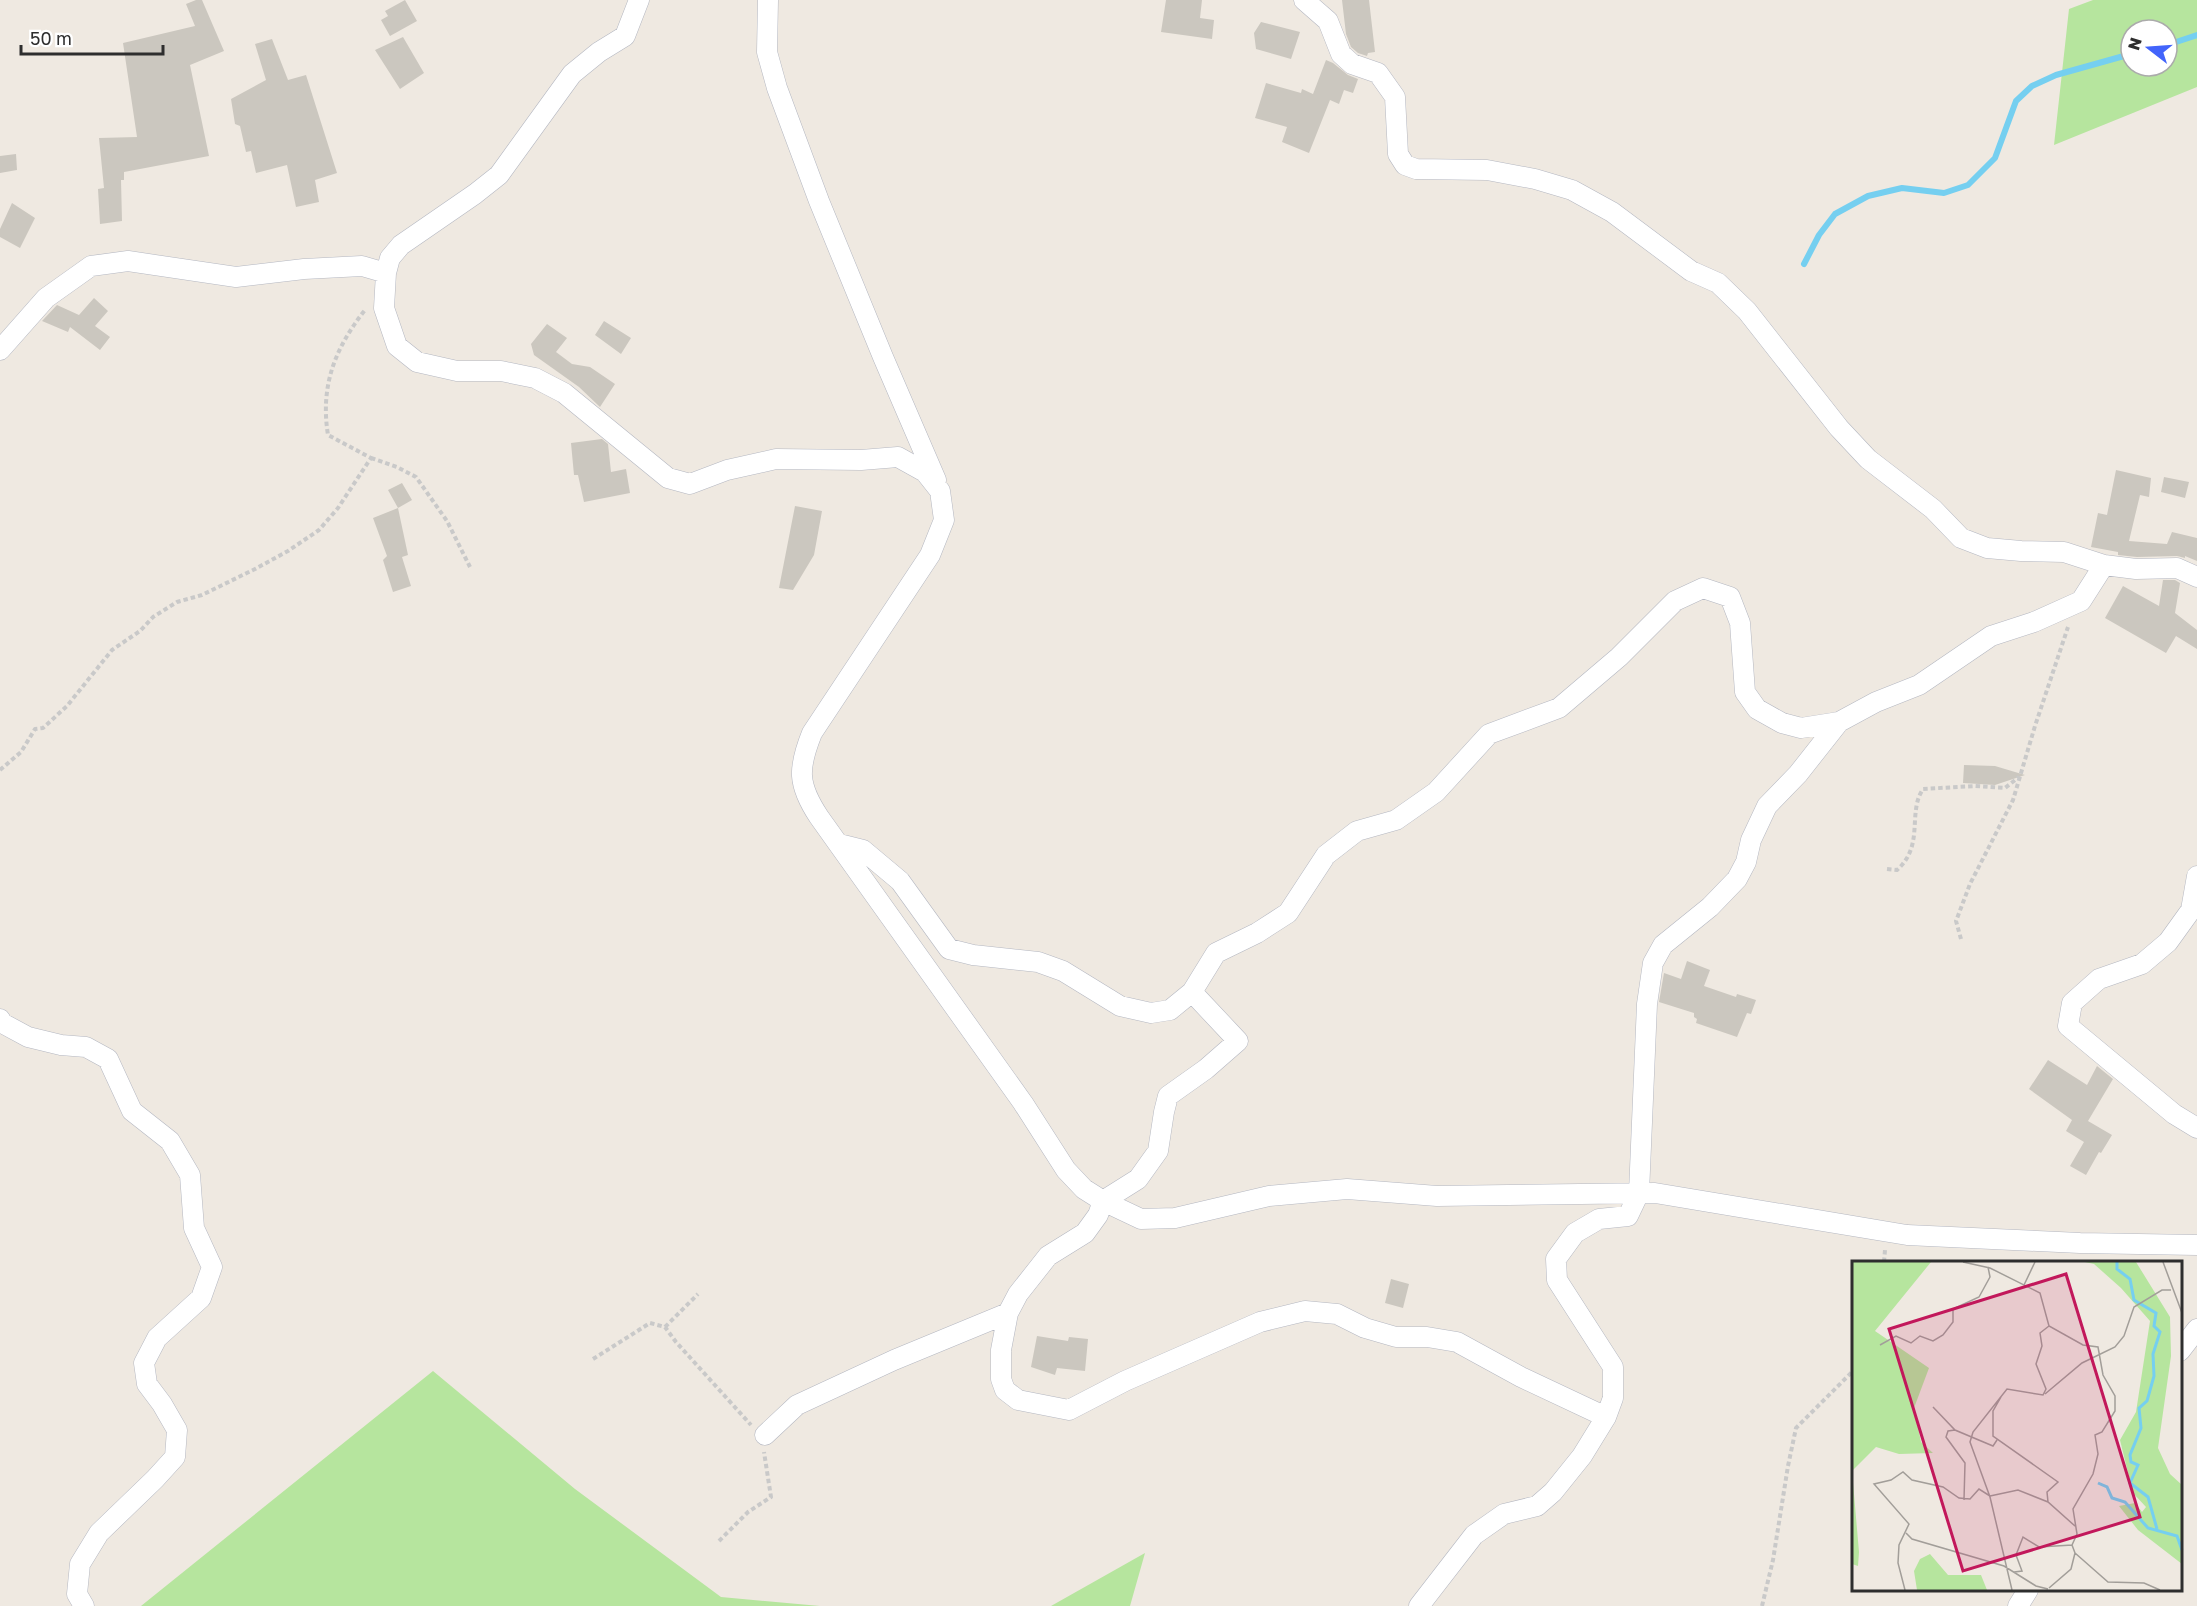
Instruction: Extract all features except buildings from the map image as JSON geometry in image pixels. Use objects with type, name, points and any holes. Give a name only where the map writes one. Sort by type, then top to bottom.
[{"type":"street","points":[[639,0],[625,36],[599,52],[572,74],[499,175],[400,245],[390,258],[385,280],[384,308],[397,346],[417,362],[456,371],[501,371],[535,378],[564,393],[668,478],[690,484],[727,470],[776,459],[861,460],[898,457],[925,472],[940,491]]},
{"type":"street","points":[[768,0],[767,52],[777,88],[828,222],[940,491],[944,520],[930,555],[812,733],[802,758],[802,782],[808,801],[1023,1102],[1066,1170],[1084,1189],[1141,1219],[1175,1218],[1269,1196],[1347,1189],[1437,1196],[1655,1193],[1907,1235],[2080,1243],[2197,1245]]},
{"type":"street","points":[[1304,0],[1328,21],[1341,54],[1352,64],[1378,73],[1395,97],[1398,154],[1405,165],[1416,170],[1487,170],[1535,179],[1572,190],[1612,212],[1691,271],[1718,283],[1747,311],[1839,428],[1861,451],[1934,509],[1961,538],[1987,548],[2064,552],[2104,565],[2136,569],[2177,568],[2197,577]]},
{"type":"street","points":[[0,350],[46,298],[91,266],[128,261],[236,277],[304,269],[362,266],[385,280]]},
{"type":"street","points":[[839,844],[863,850],[900,881],[949,949],[973,955],[1038,962],[1063,971],[1120,1005],[1151,1013],[1170,1010],[1192,992],[1216,953],[1257,933],[1288,913],[1326,855],[1357,831],[1396,820],[1436,792],[1489,734],[1559,708],[1619,657],[1675,601],[1703,588],[1730,597],[1740,622],[1745,692],[1757,709],[1782,723],[1801,728],[1839,722],[1876,702],[1919,685],[1991,636],[2034,622],[2081,601],[2104,565]]},
{"type":"street","points":[[1419,1606],[1474,1535],[1504,1514],[1537,1506],[1553,1492],[1582,1456],[1606,1418],[1613,1398],[1613,1367],[1557,1280],[1556,1259],[1575,1233],[1599,1219],[1628,1216],[1639,1193],[1647,1004],[1653,963],[1663,945],[1710,907],[1737,879],[1746,862],[1751,840],[1767,806],[1798,774],[1839,722]]},
{"type":"street","points":[[2197,876],[2191,910],[2168,942],[2142,964],[2099,979],[2072,1003],[2068,1026],[2174,1114],[2197,1128]]},
{"type":"street","points":[[1192,992],[1238,1041],[1206,1069],[1168,1096],[1158,1151],[1138,1179],[1103,1201],[1098,1215],[1085,1233],[1048,1256],[1018,1294],[1008,1313],[1001,1350],[1001,1378],[1005,1390],[1017,1400],[1069,1410],[1125,1382],[1260,1322],[1305,1311],[1337,1314],[1365,1328],[1396,1337],[1427,1337],[1456,1342],[1521,1377],[1606,1418]]},
{"type":"street","points":[[0,1019],[2,1023],[28,1037],[61,1045],[86,1047],[108,1059],[132,1111],[170,1141],[190,1175],[194,1228],[212,1267],[201,1298],[180,1320],[157,1338],[144,1363],[147,1384],[177,1430],[174,1457],[155,1479],[99,1533],[80,1564],[77,1594],[84,1606]]},
{"type":"street","points":[[765,1435],[797,1405],[894,1360],[1008,1313]]},
{"type":"street","points":[[2182,1350],[2197,1329]]},
{"type":"street","points":[[2018,1606],[2027,1591]]},
{"type":"path","points":[[385,280],[348,334],[333,362],[325,416],[328,435],[371,458],[397,467],[416,477],[447,521],[470,567]]},
{"type":"path","points":[[0,770],[21,753],[35,729],[43,728],[67,706],[112,650],[140,631],[153,617],[177,602],[202,595],[255,569],[288,551],[319,530],[338,508],[371,458]]},
{"type":"path","points":[[1961,939],[1956,921],[1970,884],[2013,800],[2076,603]]},
{"type":"path","points":[[1887,869],[1897,870],[1902,866],[1912,849],[1916,825],[1916,800],[1923,789],[1975,786],[2005,788],[2020,777]]},
{"type":"path","points":[[665,1327],[698,1294]]},
{"type":"path","points":[[593,1359],[650,1323],[665,1327],[752,1426],[765,1435],[764,1455],[771,1497],[748,1512],[720,1540]]},
{"type":"path","points":[[1762,1606],[1773,1560],[1784,1486],[1796,1428],[1852,1372]]},
{"type":"green space","points":[[2093,0],[2197,0],[2197,87],[2054,145],[2069,9]]},
{"type":"green space","points":[[433,1371],[575,1489],[721,1597],[820,1606],[141,1606]]},
{"type":"green space","points":[[1145,1553],[1130,1606],[1051,1606]]},
{"type":"waterway","points":[[2179,41],[2197,35]]},
{"type":"waterway","points":[[1804,264],[1819,235],[1835,214],[1868,196],[1902,188],[1944,193],[1968,185],[1995,158],[2016,101],[2032,86],[2056,75],[2119,57]]}]
